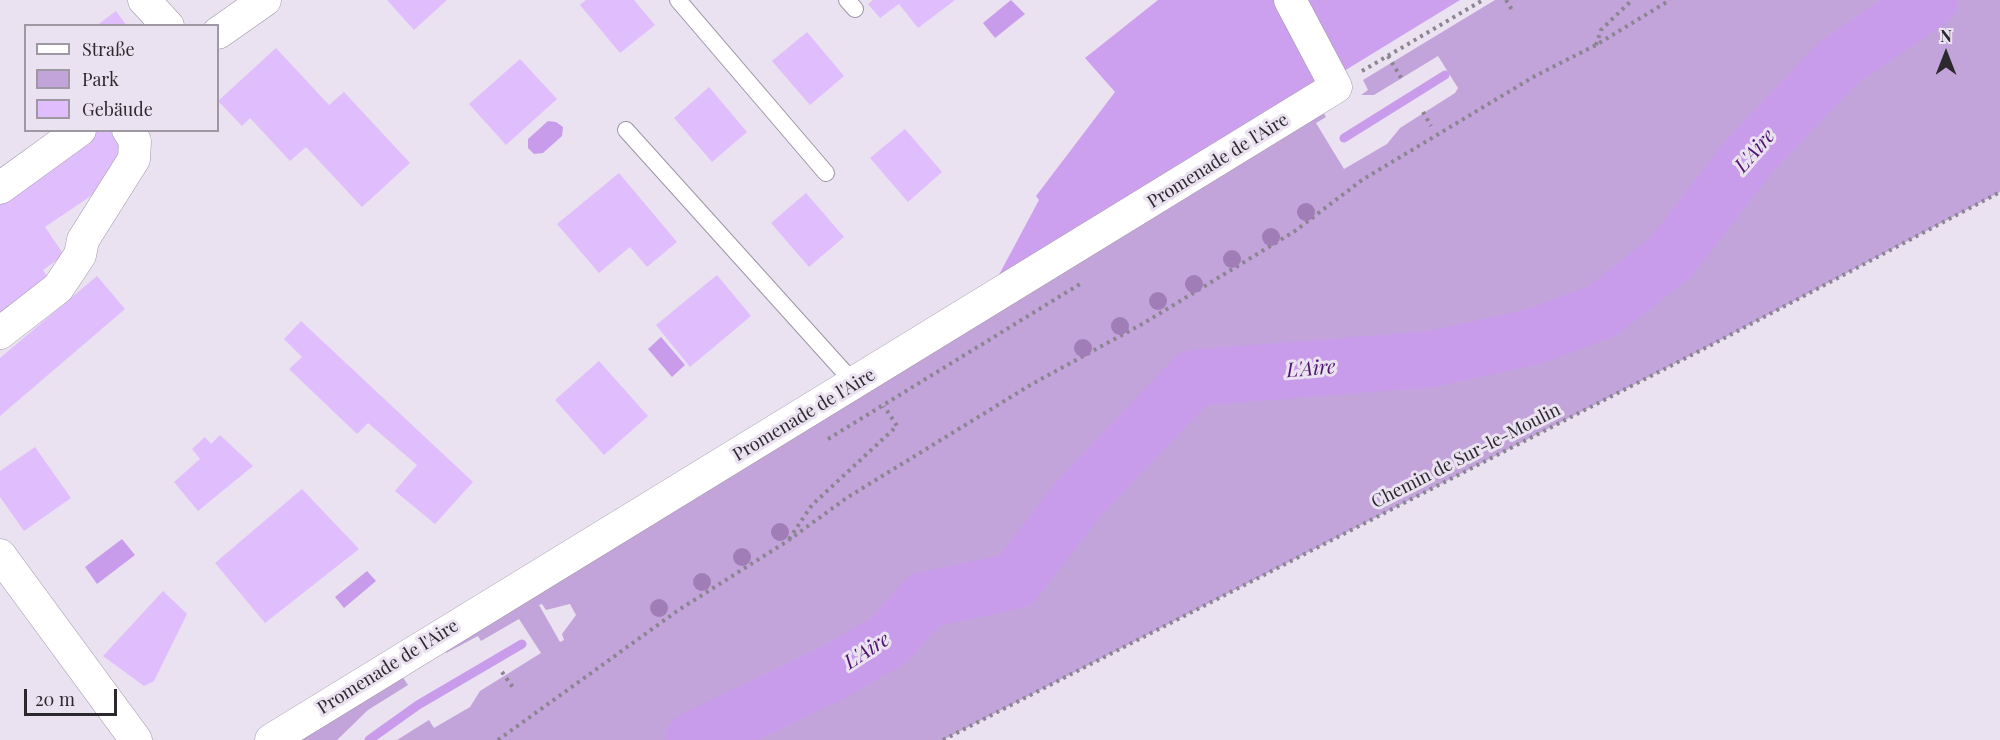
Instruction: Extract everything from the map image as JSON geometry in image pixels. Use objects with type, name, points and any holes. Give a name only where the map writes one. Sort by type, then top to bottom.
[{"type":"street","points":[[144,0],[166,24]]},
{"type":"street","points":[[219,32],[265,0]]},
{"type":"street","points":[[1290,0],[1336,87]]},
{"type":"street","name":"Promenade de l'Aire","points":[[271,740],[1336,87]]},
{"type":"street","points":[[0,188],[77,132]]},
{"type":"street","points":[[0,333],[58,288],[80,255],[83,240],[134,159],[135,141],[129,132]]},
{"type":"street","points":[[0,555],[136,740]]},
{"type":"lane","points":[[678,0],[826,173]]},
{"type":"lane","points":[[626,130],[855,384]]},
{"type":"path","points":[[1336,87],[1483,0]]},
{"type":"path","points":[[1506,0],[1512,10]]},
{"type":"path","points":[[1596,45],[1601,30],[1632,0]]},
{"type":"path","points":[[498,740],[680,609],[786,542],[848,497],[1022,390],[1144,323],[1295,231],[1362,180],[1535,76],[1596,45],[1670,0]]},
{"type":"path","points":[[1388,56],[1403,81]]},
{"type":"path","points":[[1423,112],[1431,126]]},
{"type":"path","name":"Chemin de Sur-le-Moulin","points":[[943,740],[1713,344],[2000,192]]},
{"type":"path","points":[[825,440],[884,406],[1089,278]]},
{"type":"path","points":[[786,542],[812,505],[897,426],[884,406]]},
{"type":"path","points":[[502,672],[514,689]]},
{"type":"green space","points":[[1495,0],[2000,0],[2000,192],[1713,344],[943,740],[397,740],[429,720],[434,728],[470,707],[480,691],[541,653],[519,619],[481,641],[478,636],[446,653],[440,645],[1319,106],[1326,117],[1316,123],[1344,169],[1387,144],[1400,128],[1455,93],[1458,88],[1438,56],[1374,95],[1361,95],[1368,90],[1363,80]],"holes":[[[542,604],[546,610],[570,604],[576,615],[562,634],[564,640],[560,642],[539,605]]]},
{"type":"green space","points":[[398,670],[408,685],[368,710],[337,740],[282,740]]},
{"type":"shaded area","points":[[1011,0],[1025,14],[995,38],[983,23]]},
{"type":"shaded area","points":[[1158,0],[1460,0],[993,286],[1039,200],[1036,196],[1115,92],[1085,58]]},
{"type":"shaded area","points":[[548,121],[556,122],[563,127],[562,136],[543,153],[534,154],[528,148],[528,139]]},
{"type":"shaded area","points":[[661,337],[685,365],[672,377],[648,349]]},
{"type":"shaded area","points":[[122,539],[135,555],[97,584],[85,567]]},
{"type":"shaded area","points":[[367,571],[376,581],[344,608],[335,597]]},
{"type":"building","points":[[387,0],[447,0],[414,30]]},
{"type":"building","points":[[586,0],[634,0],[655,25],[620,53],[580,5]]},
{"type":"building","points":[[873,0],[955,0],[918,28],[899,4],[880,18],[868,4]]},
{"type":"building","points":[[116,11],[126,24],[99,24]]},
{"type":"building","points":[[807,32],[844,76],[810,105],[772,61]]},
{"type":"building","points":[[276,48],[329,105],[344,92],[410,163],[362,207],[306,147],[290,161],[250,118],[242,126],[219,100]]},
{"type":"building","points":[[520,59],[557,99],[506,145],[469,104]]},
{"type":"building","points":[[709,87],[747,132],[712,162],[674,118]]},
{"type":"building","points":[[905,129],[942,172],[908,202],[870,158]]},
{"type":"building","points":[[95,132],[111,132],[126,152],[104,187],[45,227],[64,255],[43,270],[50,281],[0,315],[0,199]]},
{"type":"building","points":[[619,173],[677,242],[647,267],[630,247],[599,273],[557,224]]},
{"type":"building","points":[[806,193],[844,237],[809,267],[771,223]]},
{"type":"building","points":[[717,275],[751,316],[690,367],[656,325]]},
{"type":"building","points":[[97,276],[125,309],[0,416],[0,358]]},
{"type":"building","points":[[301,321],[473,482],[435,524],[395,491],[417,465],[368,423],[357,434],[289,369],[302,357],[284,339]]},
{"type":"building","points":[[599,361],[648,416],[604,455],[555,400]]},
{"type":"building","points":[[220,435],[253,466],[198,511],[174,482],[200,459],[192,449],[205,437],[211,444]]},
{"type":"building","points":[[35,447],[71,498],[24,531],[0,497],[0,471]]},
{"type":"building","points":[[302,489],[359,549],[265,623],[215,563]]},
{"type":"building","points":[[163,591],[187,614],[154,681],[144,686],[103,656]]},
{"type":"waterway","name":"L'Aire","points":[[693,740],[834,672],[888,641],[925,600],[1015,581],[1079,498],[1194,378],[1432,359],[1536,336],[1602,311],[1671,257],[1750,155],[1838,63],[1930,0]]},
{"type":"waterway","points":[[1344,138],[1445,75]]},
{"type":"waterway","points":[[369,740],[418,705],[522,644]]}]
